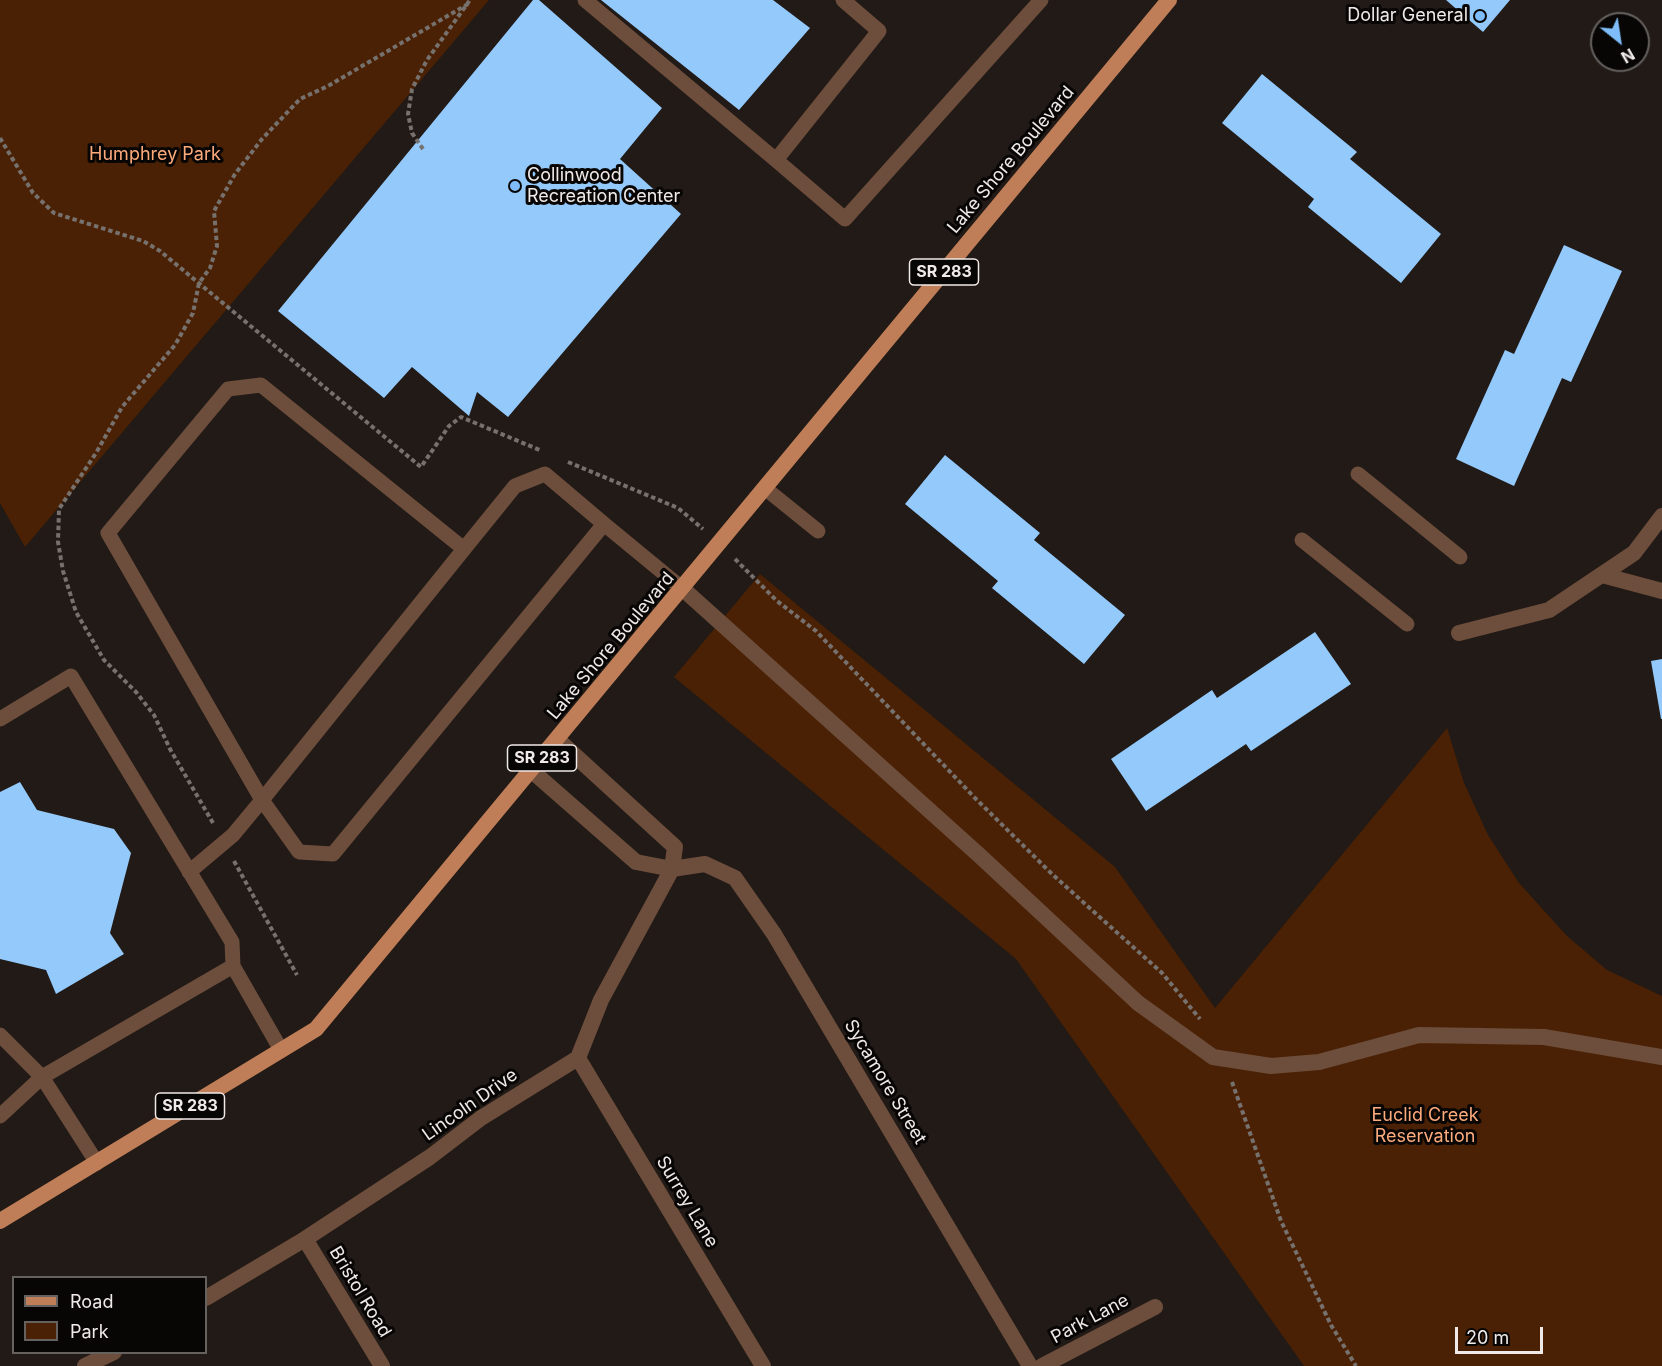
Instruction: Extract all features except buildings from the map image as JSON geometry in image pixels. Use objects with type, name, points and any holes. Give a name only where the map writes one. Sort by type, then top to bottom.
[{"type":"main road","name":"Lake Shore Boulevard","points":[[0,1221],[316,1029],[766,489],[1163,2]]},
{"type":"street","points":[[1459,633],[1549,610],[1634,553],[1662,516]]},
{"type":"street","points":[[1602,574],[1662,591]]},
{"type":"street","points":[[683,589],[979,855],[1138,1003],[1213,1057],[1271,1066],[1319,1062],[1419,1035],[1544,1037],[1662,1057]]},
{"type":"street","points":[[558,740],[675,847],[672,869],[601,1000],[578,1058]]},
{"type":"street","name":"Sycamore Street","points":[[532,771],[636,861],[672,869],[705,864],[735,878],[774,934],[1030,1366]]},
{"type":"street","name":"Lincoln Drive","points":[[207,1297],[305,1239],[430,1157],[481,1118],[578,1058]]},
{"type":"street","name":"Surrey Lane","points":[[578,1058],[763,1366]]},
{"type":"street","name":"Bristol Road","points":[[305,1239],[382,1366]]},
{"type":"street","name":"Park Lane","points":[[1042,1366],[1155,1307]]},
{"type":"street","points":[[85,1366],[112,1354]]},
{"type":"lane","points":[[585,0],[845,219],[1041,0]]},
{"type":"lane","points":[[776,160],[879,31],[843,0]]},
{"type":"lane","points":[[464,549],[261,385],[228,389],[108,533],[262,800],[299,852],[333,854],[604,524]]},
{"type":"lane","points":[[189,872],[224,842],[262,800],[515,486],[545,474],[683,589]]},
{"type":"lane","points":[[1358,474],[1460,557]]},
{"type":"lane","points":[[766,489],[818,531]]},
{"type":"lane","points":[[1302,540],[1407,624]]},
{"type":"lane","points":[[0,719],[71,676],[232,942],[233,966],[281,1050]]},
{"type":"lane","points":[[0,1116],[42,1077],[233,966]]},
{"type":"lane","points":[[0,1035],[42,1077],[96,1162]]},
{"type":"path","points":[[423,149],[412,133],[408,114],[412,89],[427,60],[469,2]]},
{"type":"path","points":[[297,975],[170,749],[154,715],[136,692],[104,660],[76,612],[63,571],[58,542],[59,508],[96,453],[122,407],[175,345],[194,313],[199,283],[210,268],[217,246],[214,211],[235,174],[300,99],[328,86],[469,2]]},
{"type":"path","points":[[0,138],[33,193],[54,213],[143,241],[160,251],[421,467]]},
{"type":"path","points":[[678,508],[720,544]]},
{"type":"path","points":[[748,572],[777,601],[816,632],[975,798],[1053,875],[1162,974],[1201,1020]]},
{"type":"path","points":[[1232,1083],[1281,1221],[1330,1325],[1356,1366]]},
{"type":"green space","name":"Humphrey Park","points":[[0,0],[489,0],[25,547],[0,503]]},
{"type":"green space","name":"Euclid Creek Reservation","points":[[760,574],[1115,867],[1215,1008],[1447,728],[1464,783],[1488,835],[1519,883],[1567,936],[1607,970],[1662,996],[1662,1366],[1304,1366],[1016,959],[674,677]]},
{"type":"place","name":"Dollar General","points":[[1480,16]]},
{"type":"place","name":"Collinwood Recreation Center","points":[[515,186]]}]
